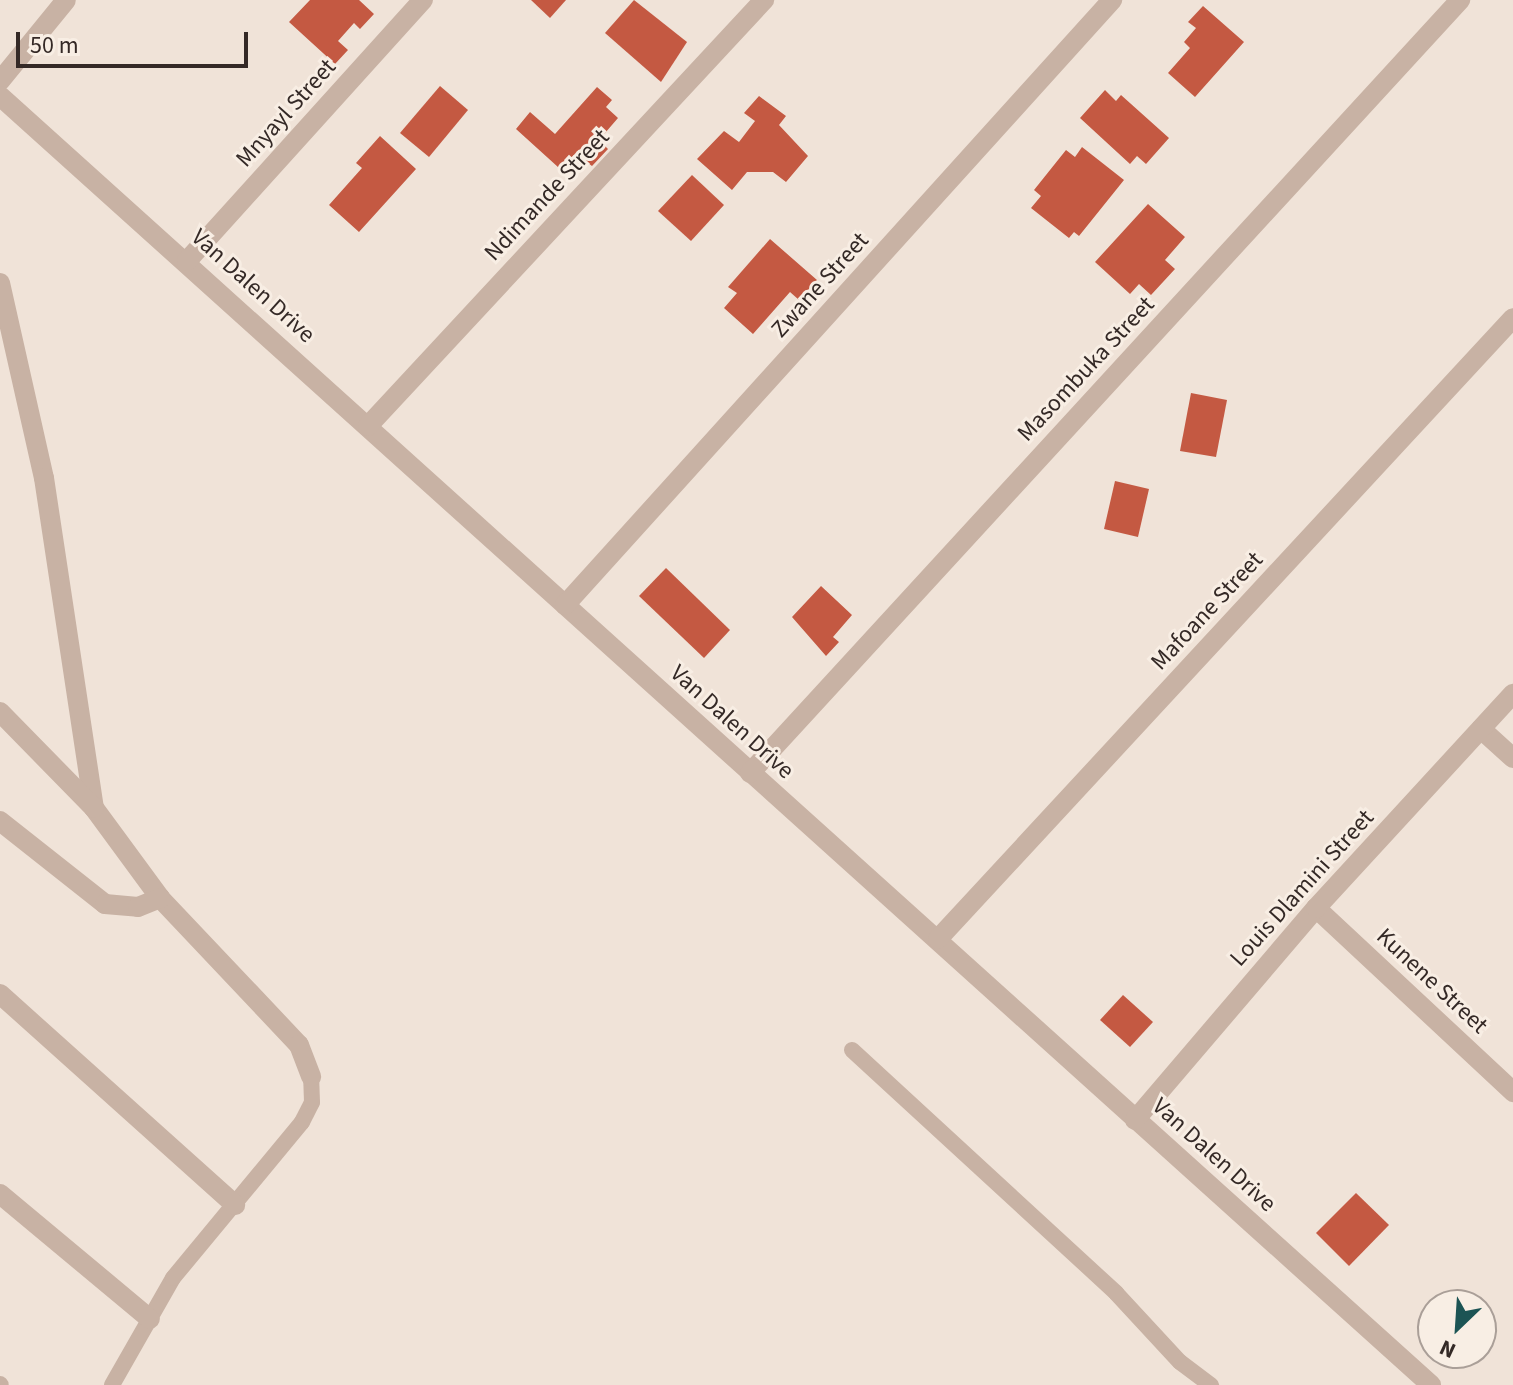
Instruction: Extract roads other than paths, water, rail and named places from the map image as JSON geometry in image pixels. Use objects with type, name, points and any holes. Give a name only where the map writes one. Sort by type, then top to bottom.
[{"type":"street","points":[[0,81],[66,0]]},
{"type":"street","name":"Mnyayl Street","points":[[187,261],[423,0]]},
{"type":"street","name":"Ndimande Street","points":[[368,426],[764,0]]},
{"type":"street","name":"Zwane Street","points":[[565,605],[1112,0]]},
{"type":"street","name":"Masombuka Street","points":[[750,773],[1460,0]]},
{"type":"street","name":"Van Dalen Drive","points":[[0,96],[187,261],[750,773],[1431,1385]]},
{"type":"street","points":[[0,283],[44,478],[94,808]]},
{"type":"street","name":"Mafoane Street","points":[[938,939],[1513,318]]},
{"type":"street","name":"Louis Dlamini Street","points":[[1135,1120],[1316,908],[1513,694]]},
{"type":"street","points":[[0,712],[94,808],[160,898],[299,1045],[311,1077]]},
{"type":"street","points":[[1481,729],[1513,758]]},
{"type":"street","points":[[0,821],[105,904],[138,907],[160,898]]},
{"type":"street","name":"Kunene Street","points":[[1316,908],[1513,1092]]},
{"type":"street","points":[[0,994],[235,1205]]},
{"type":"street","points":[[0,1194],[150,1319]]},
{"type":"lane","points":[[852,1050],[1116,1293],[1180,1362],[1211,1385]]},
{"type":"lane","points":[[112,1385],[173,1278],[302,1122],[312,1102],[311,1077]]}]
